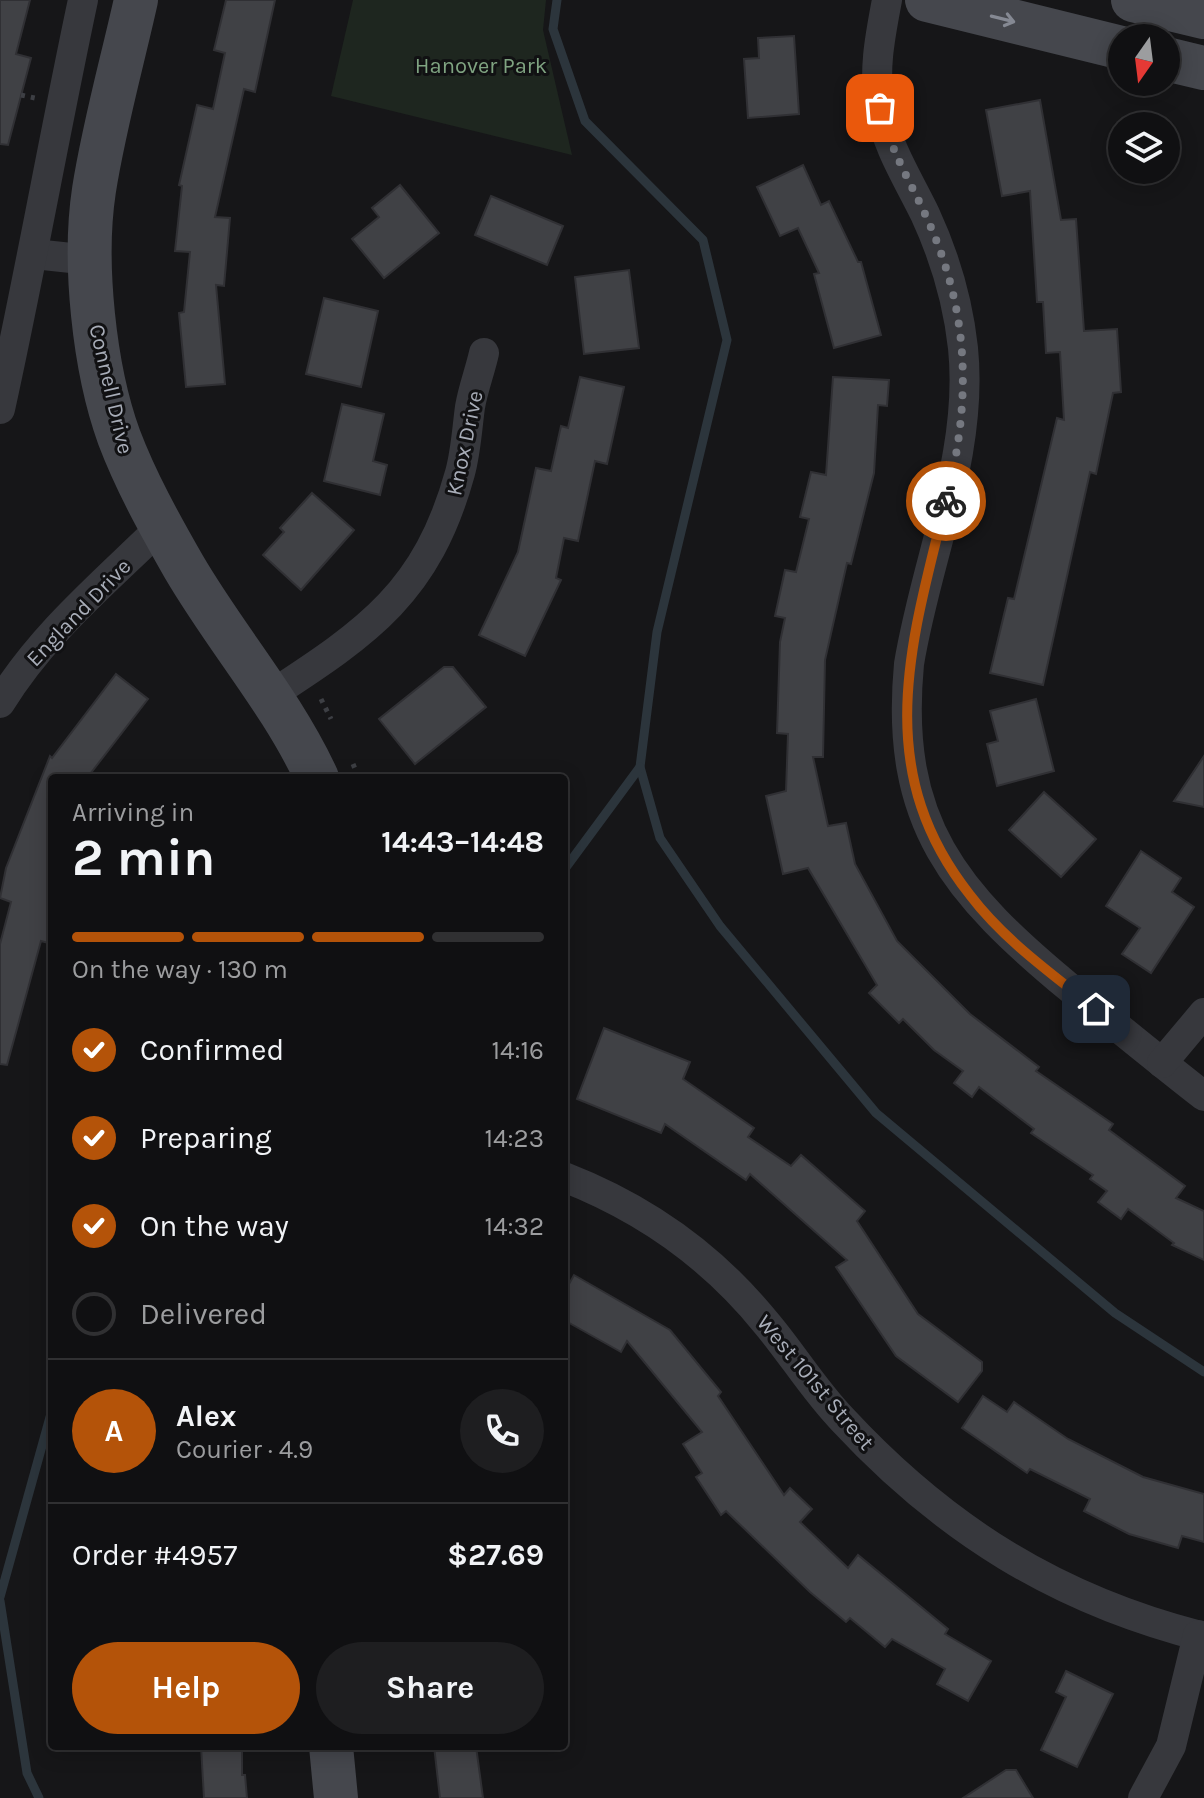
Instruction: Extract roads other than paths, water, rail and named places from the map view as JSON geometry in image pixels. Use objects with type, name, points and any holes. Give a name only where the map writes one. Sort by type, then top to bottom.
[{"type":"street","points":[[0,409],[34,254],[49,159],[83,0]]},
{"type":"street","name":"Connell Drive","points":[[136,0],[94,191],[90,260],[98,345],[118,433],[132,470],[186,570],[299,739],[315,774]]},
{"type":"street","points":[[887,0],[876,62],[880,108],[897,161],[925,215],[948,275],[963,347],[965,396],[957,455],[909,664],[906,694],[909,755],[914,784],[931,833],[944,859],[970,896],[1008,936],[1204,1096]]},
{"type":"street","points":[[927,0],[1108,45]]},
{"type":"street","points":[[1133,0],[1204,17]]},
{"type":"street","points":[[1180,62],[1204,68]]},
{"type":"street","points":[[34,254],[90,260]]},
{"type":"street","name":"Knox Drive","points":[[271,695],[344,648],[386,611],[422,567],[445,523],[460,472],[471,405],[484,353]]},
{"type":"street","name":"England Drive","points":[[0,703],[15,677],[53,632],[162,526]]},
{"type":"street","points":[[1162,1063],[1204,1013]]},
{"type":"street","name":"West 101st Street","points":[[568,1179],[651,1219],[699,1254],[743,1296],[839,1416],[893,1472],[953,1522],[1030,1571],[1086,1597],[1201,1636]]},
{"type":"street","points":[[1143,1798],[1171,1746],[1201,1636]]},
{"type":"street","points":[[331,1750],[336,1798]]},
{"type":"waterway","points":[[557,0],[553,29],[585,121],[703,240],[727,340],[657,632],[640,767],[660,838],[720,926],[876,1113],[1115,1313],[1204,1372]]},
{"type":"waterway","points":[[568,865],[640,767]]},
{"type":"waterway","points":[[0,1597],[48,1424]]},
{"type":"waterway","points":[[0,1601],[27,1773],[39,1798]]},
{"type":"park label","name":"Hanover Park","points":[[481,65]]}]
